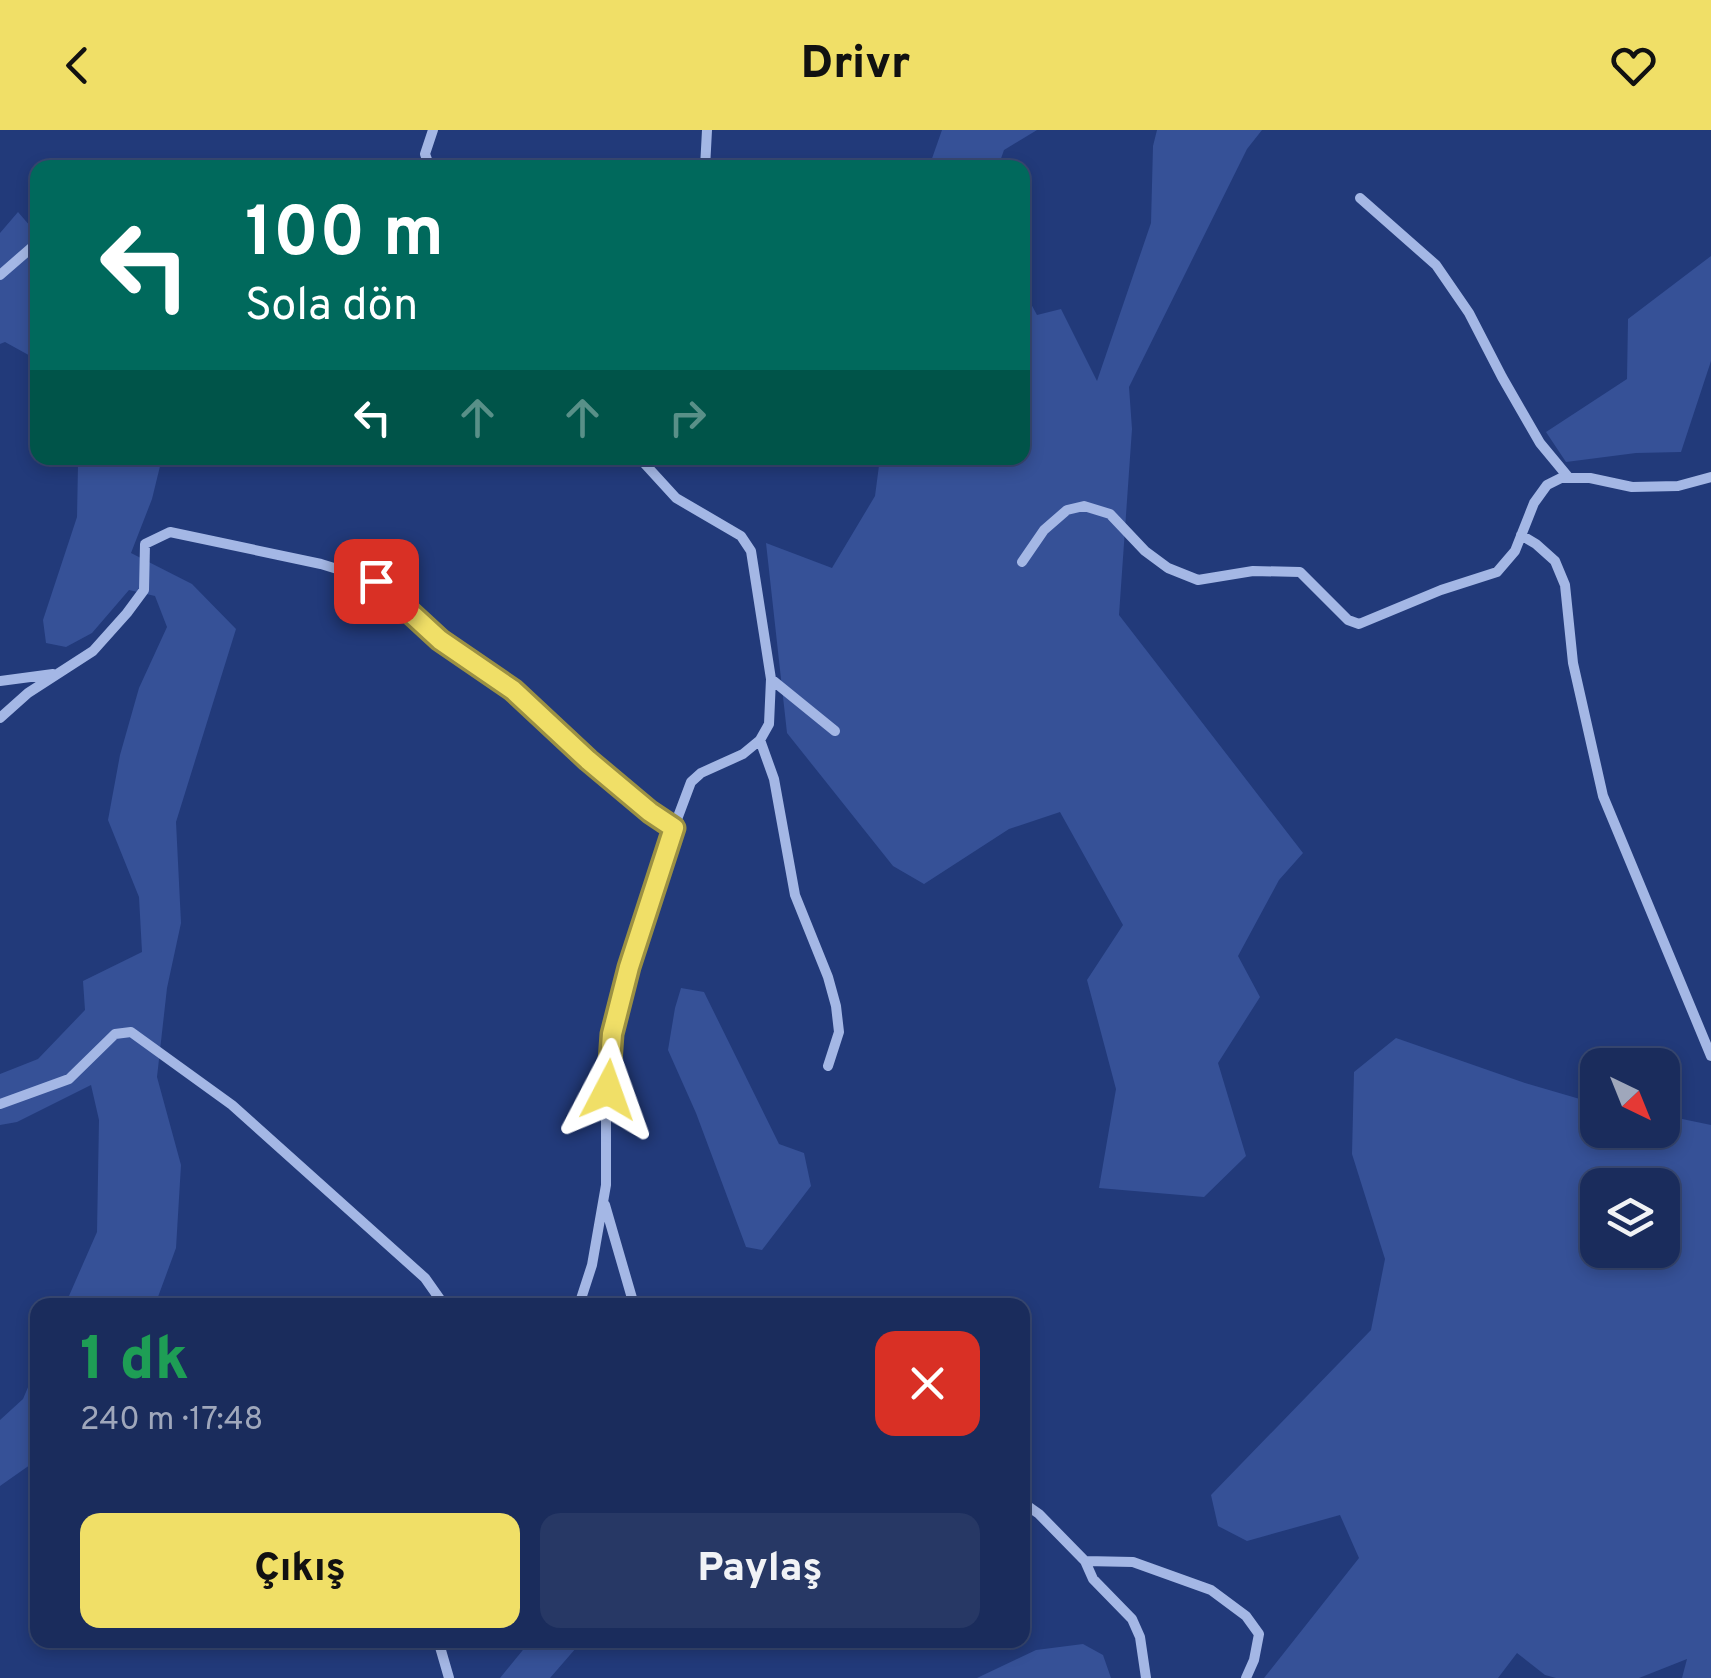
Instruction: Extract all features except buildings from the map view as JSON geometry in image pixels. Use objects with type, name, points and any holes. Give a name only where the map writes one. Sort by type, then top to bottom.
[{"type":"street","points":[[427,160],[424,154],[433,130]]},
{"type":"street","points":[[705,160],[707,130]]},
{"type":"street","points":[[1360,198],[1436,264],[1469,314],[1540,443],[1568,478]]},
{"type":"street","points":[[0,275],[30,249]]},
{"type":"street","points":[[581,1298],[592,1265],[606,1185],[612,1034],[629,967],[674,828],[691,782],[701,773],[743,754],[760,740],[770,724],[770,679],[751,551],[741,536],[676,498],[646,465]]},
{"type":"street","points":[[1022,562],[1044,530],[1067,510],[1084,506],[1110,514],[1145,551],[1168,568],[1198,580],[1253,571],[1300,572],[1348,620],[1359,624],[1497,572],[1515,551],[1534,503],[1547,485],[1561,478],[1590,478],[1632,488],[1678,486],[1711,477]]},
{"type":"street","points":[[0,718],[28,693],[93,651],[128,613],[144,590],[144,544],[170,532],[321,564],[376,581],[440,640],[513,690],[588,760],[674,828]]},
{"type":"street","points":[[1521,535],[1555,561],[1565,584],[1573,663],[1604,796],[1711,1056]]},
{"type":"street","points":[[0,681],[59,673]]},
{"type":"street","points":[[770,679],[835,731]]},
{"type":"street","points":[[760,740],[774,778],[796,895],[836,1006],[840,1032],[828,1066]]},
{"type":"street","points":[[0,1104],[69,1078],[115,1034],[132,1032],[232,1105],[425,1278],[439,1298]]},
{"type":"street","points":[[603,1199],[632,1298]]},
{"type":"street","points":[[1030,1508],[1086,1561],[1093,1579],[1132,1619],[1140,1637],[1146,1678]]},
{"type":"street","points":[[1086,1561],[1133,1562],[1211,1590],[1246,1616],[1259,1634],[1246,1678]]},
{"type":"street","points":[[440,1648],[449,1678]]},
{"type":"shaded area","points":[[942,130],[1037,130],[1004,150],[1000,160],[931,160]]},
{"type":"shaded area","points":[[1157,130],[1262,130],[1247,149],[1129,387],[1132,429],[1119,615],[1303,853],[1279,880],[1238,956],[1260,997],[1218,1063],[1246,1156],[1204,1197],[1099,1188],[1116,1089],[1087,980],[1123,925],[1060,812],[1009,829],[924,884],[893,866],[787,733],[766,543],[832,568],[875,496],[879,465],[1030,465],[1030,302],[1037,315],[1061,309],[1097,381],[1151,223]]},
{"type":"shaded area","points":[[18,212],[30,226],[30,356],[5,342],[0,344],[0,233]]},
{"type":"shaded area","points":[[1711,256],[1711,361],[1681,452],[1566,462],[1546,432],[1627,379],[1628,319]]},
{"type":"shaded area","points":[[78,465],[160,465],[131,553],[192,584],[236,629],[176,822],[181,923],[167,988],[157,1077],[181,1165],[176,1248],[158,1298],[68,1298],[97,1232],[99,1120],[91,1085],[17,1122],[0,1125],[0,1074],[38,1059],[85,1010],[83,981],[142,952],[139,897],[108,820],[120,755],[139,688],[167,627],[155,596],[129,590],[92,633],[66,647],[46,643],[43,620],[77,517]]},
{"type":"shaded area","points":[[681,988],[704,992],[779,1144],[804,1153],[811,1186],[762,1250],[746,1247],[668,1050]]},
{"type":"shaded area","points":[[1396,1038],[1580,1099],[1580,1148],[1680,1148],[1680,1119],[1711,1125],[1711,1678],[1682,1678],[1687,1659],[1639,1678],[1556,1678],[1545,1675],[1517,1653],[1498,1678],[1264,1678],[1359,1558],[1340,1515],[1247,1541],[1218,1526],[1211,1495],[1371,1330],[1385,1259],[1352,1154],[1354,1072]]},
{"type":"shaded area","points":[[30,1382],[30,1465],[0,1486],[0,1420],[23,1399]]},
{"type":"shaded area","points":[[1083,1644],[1103,1655],[1111,1678],[977,1678],[1036,1650]]},
{"type":"shaded area","points":[[524,1648],[576,1648],[550,1678],[500,1678]]},
{"type":"route","points":[[376,581],[440,640],[513,690],[588,760],[674,828],[629,967],[612,1034],[608,1090]]}]
